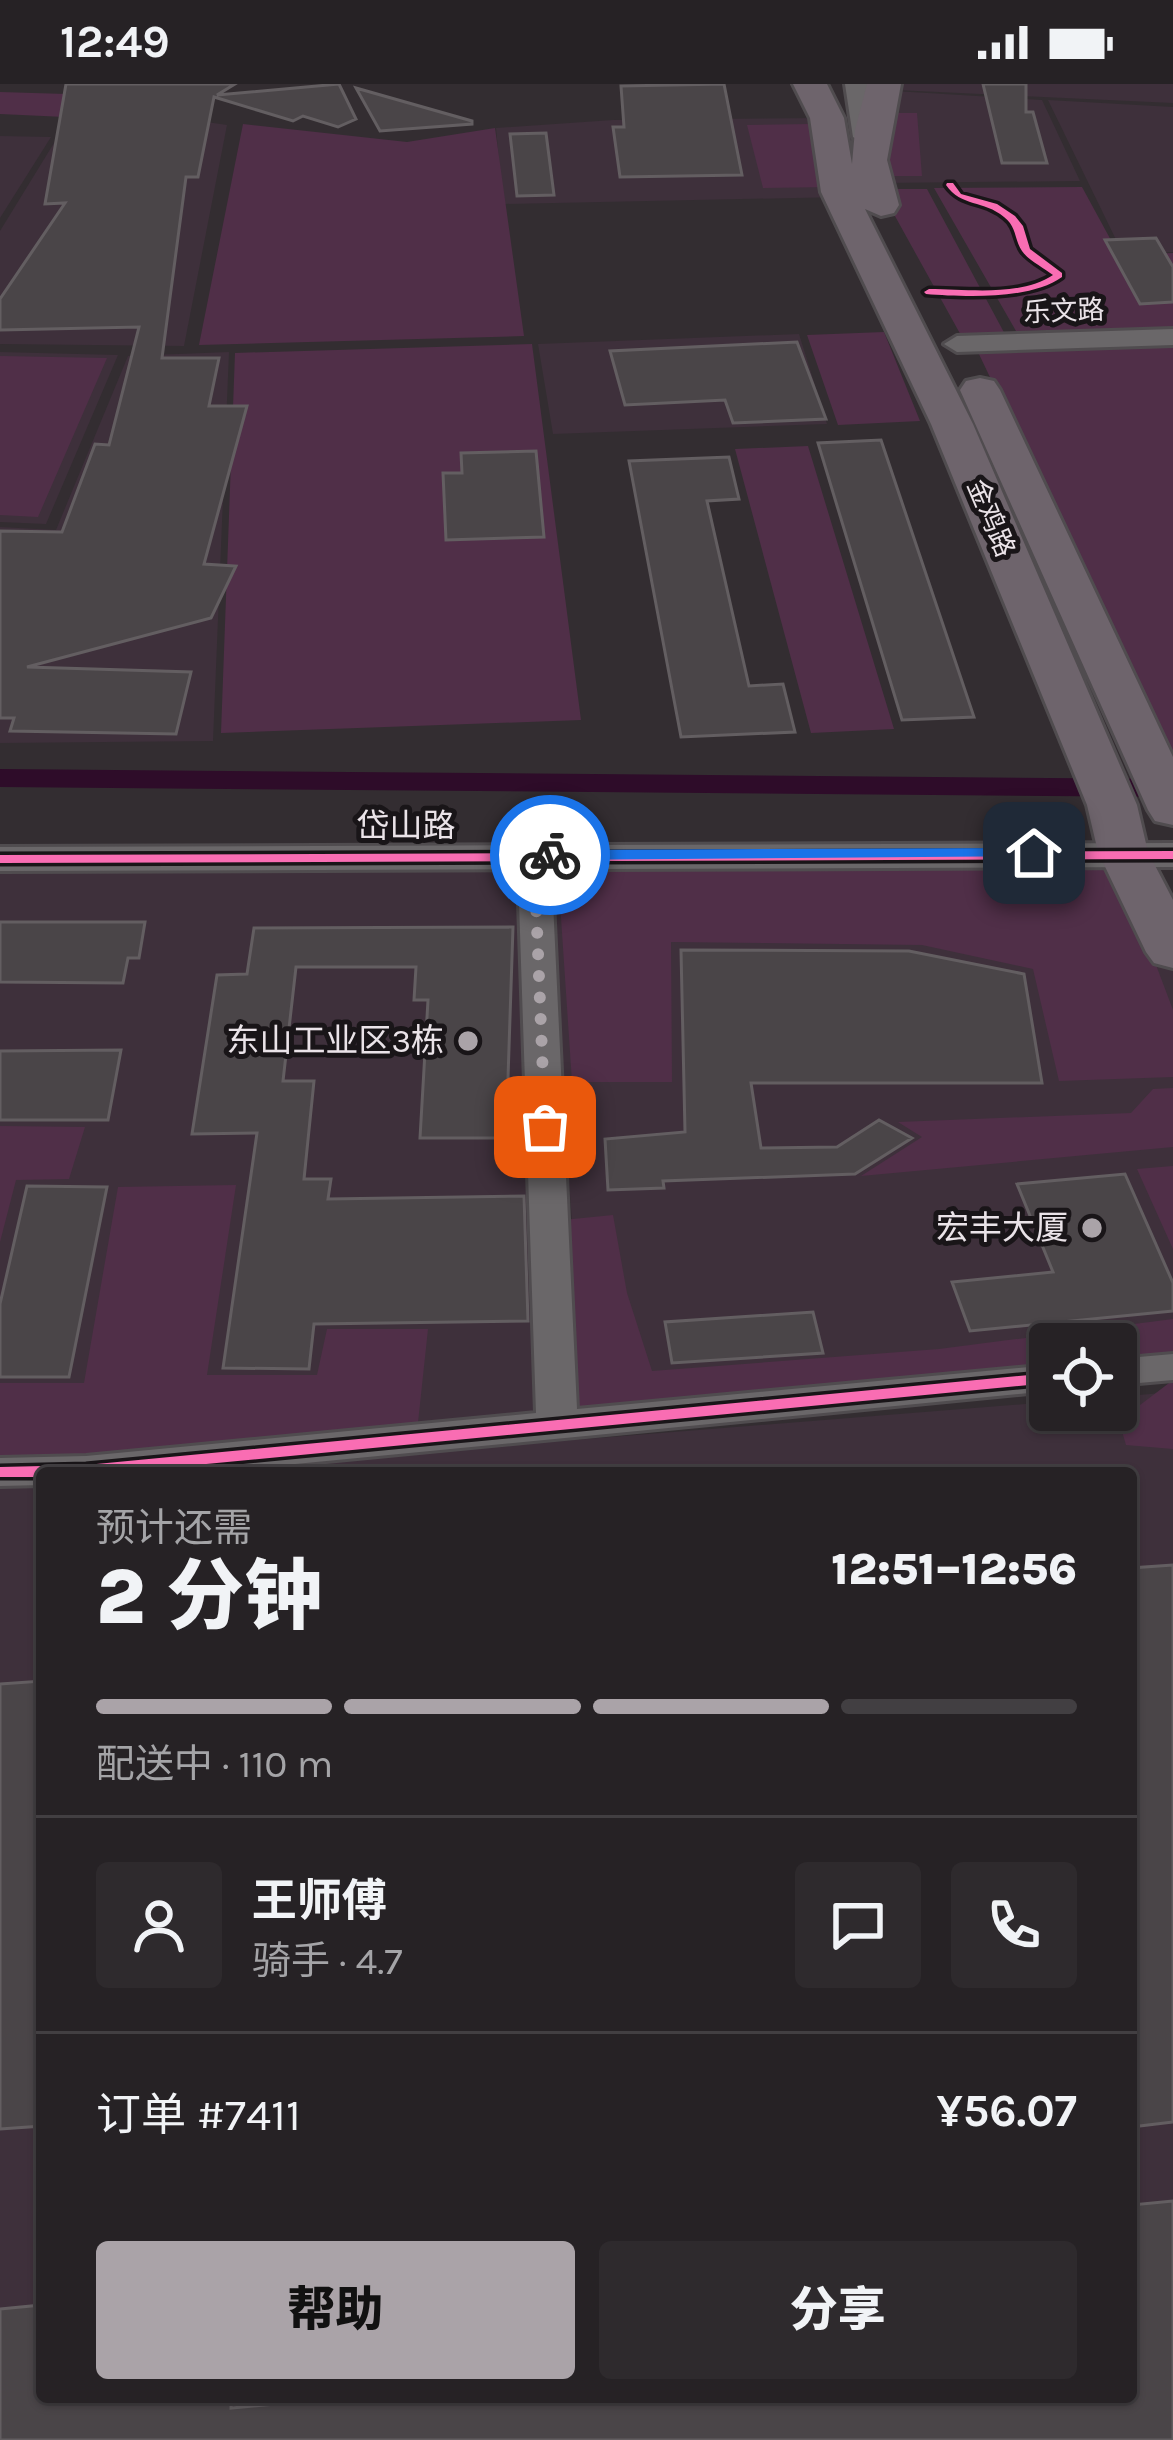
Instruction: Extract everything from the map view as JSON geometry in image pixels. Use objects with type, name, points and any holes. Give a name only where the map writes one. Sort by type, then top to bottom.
[{"type":"main road","points":[[860,84],[869,137]]},
{"type":"main road","name":"金鸡路","points":[[884,84],[869,137],[871,187],[957,344],[1173,810]]},
{"type":"main road","name":"金鸡路","points":[[822,95],[839,192],[952,424],[1076,723],[1131,836],[1173,952]]},
{"type":"street","name":"乐文路","points":[[957,344],[1173,338]]},
{"type":"street","name":"岱山路","points":[[0,859],[1173,837]]},
{"type":"street","name":"岱山路","points":[[0,838],[547,846]]},
{"type":"street","points":[[547,846],[536,902],[557,1425]]},
{"type":"street","points":[[1137,1370],[1173,1367]]},
{"type":"street","points":[[107,1467],[1029,1380]]},
{"type":"street","points":[[0,1472],[36,1471]]},
{"type":"shaded area","points":[[897,84],[1173,84],[1173,103],[896,90]]},
{"type":"shaded area","points":[[894,91],[1042,100],[1080,181],[880,183]]},
{"type":"shaded area","points":[[0,92],[99,95],[65,117],[0,114]]},
{"type":"shaded area","points":[[1048,100],[1173,107],[1173,252],[1123,254]]},
{"type":"shaded area","points":[[112,108],[227,125],[184,346],[0,344],[0,231],[62,130]]},
{"type":"shaded area","points":[[886,113],[917,113],[922,176],[890,176]]},
{"type":"shaded area","points":[[827,118],[841,197],[503,204],[496,128],[613,120]]},
{"type":"shaded area","points":[[243,124],[407,142],[495,128],[524,336],[199,345]]},
{"type":"shaded area","points":[[811,124],[830,187],[763,188],[747,125]]},
{"type":"shaded area","points":[[0,136],[51,137],[0,218]]},
{"type":"shaded area","points":[[1082,187],[1119,255],[1173,253],[1173,329],[1016,331],[934,188]]},
{"type":"shaded area","points":[[880,189],[927,189],[1007,338],[963,339]]},
{"type":"shaded area","points":[[884,332],[920,421],[838,425],[807,335]]},
{"type":"shaded area","points":[[799,334],[827,424],[553,434],[538,344]]},
{"type":"shaded area","points":[[532,344],[581,720],[221,733],[235,353]]},
{"type":"shaded area","points":[[1173,347],[1173,752],[1168,752],[978,352]]},
{"type":"shaded area","points":[[0,352],[118,355],[46,524],[0,522]]},
{"type":"shaded area","points":[[229,352],[213,741],[0,743],[0,527],[56,530],[128,356]]},
{"type":"shaded area","points":[[0,356],[107,358],[38,517],[0,515]]},
{"type":"shaded area","points":[[808,446],[894,729],[811,733],[735,449]]},
{"type":"shaded area","points":[[1124,847],[1173,970],[1173,1338],[1137,1340],[1137,1323],[1029,1323],[1029,1346],[585,1398],[545,855]]},
{"type":"shaded area","points":[[1113,851],[1173,1010],[1173,1077],[1059,1081],[1033,969],[922,945],[671,942],[672,1082],[572,1082],[557,858]]},
{"type":"shaded area","points":[[0,858],[515,859],[539,1413],[0,1453]]},
{"type":"shaded area","points":[[1173,1088],[1173,1147],[861,1176],[922,1137],[898,1122],[1131,1113],[1153,1089]]},
{"type":"shaded area","points":[[0,1126],[85,1127],[69,1179],[16,1180],[0,1242]]},
{"type":"shaded area","points":[[1173,1166],[1173,1249],[1137,1169]]},
{"type":"shaded area","points":[[236,1185],[207,1375],[317,1375],[327,1329],[428,1329],[417,1432],[84,1459],[0,1460],[0,1383],[84,1383],[118,1187]]},
{"type":"shaded area","points":[[613,1215],[627,1293],[652,1371],[1029,1337],[1029,1369],[572,1412],[563,1220]]},
{"type":"shaded area","points":[[1173,1319],[1173,1356],[1137,1359],[1137,1324]]},
{"type":"shaded area","points":[[1173,1380],[1173,1449],[1126,1445],[1122,1431],[1137,1431],[1137,1407]]},
{"type":"shaded area","points":[[1173,1392],[1173,2440],[0,2440],[0,1483],[36,1481],[36,2403],[1137,2403],[1137,1467],[235,1467],[1029,1404],[1029,1431],[1137,1431],[1137,1395]]},
{"type":"building","points":[[66,84],[235,84],[217,95],[339,84],[356,119],[338,127],[303,116],[293,121],[214,97],[198,177],[186,177],[162,358],[219,358],[209,406],[247,406],[204,564],[236,566],[211,618],[27,667],[191,672],[176,734],[10,731],[14,718],[0,718],[0,531],[62,532],[95,444],[109,445],[139,327],[0,330],[0,299],[65,203],[45,204]]},
{"type":"building","points":[[724,84],[742,175],[620,177],[613,127],[624,127],[621,86]]},
{"type":"building","points":[[983,84],[1026,84],[1026,112],[1033,112],[1047,163],[1002,163]]},
{"type":"building","points":[[356,88],[472,121],[472,124],[380,131]]},
{"type":"building","points":[[546,133],[554,195],[517,196],[510,134]]},
{"type":"building","points":[[1156,238],[1173,267],[1173,302],[1140,304],[1105,240]]},
{"type":"building","points":[[797,342],[826,419],[733,423],[725,400],[625,405],[610,351]]},
{"type":"building","points":[[881,440],[974,717],[902,720],[818,443]]},
{"type":"building","points":[[536,451],[544,537],[446,540],[443,473],[462,473],[461,453]]},
{"type":"building","points":[[729,457],[739,499],[707,501],[749,686],[783,684],[795,732],[681,737],[629,461]]},
{"type":"building","points":[[0,922],[145,922],[139,958],[128,958],[123,983],[0,982]]},
{"type":"building","points":[[513,927],[506,1138],[420,1138],[428,1000],[414,1000],[416,967],[296,967],[283,1081],[314,1081],[304,1179],[331,1179],[328,1199],[524,1196],[528,1321],[314,1324],[309,1369],[223,1368],[257,1133],[192,1134],[217,975],[247,974],[254,928]]},
{"type":"building","points":[[681,950],[909,951],[1024,974],[1042,1083],[751,1083],[761,1148],[837,1147],[879,1120],[912,1138],[855,1174],[663,1181],[664,1188],[608,1190],[605,1139],[685,1132]]},
{"type":"building","points":[[121,1050],[108,1120],[0,1120],[0,1051]]},
{"type":"building","name":"宏丰大厦","points":[[1125,1174],[1173,1283],[1173,1311],[970,1331],[952,1282],[1053,1272],[1017,1184]]},
{"type":"building","points":[[27,1186],[107,1187],[69,1377],[0,1377],[0,1304]]},
{"type":"building","points":[[813,1312],[823,1353],[672,1363],[665,1322]]},
{"type":"building","points":[[1173,1565],[1173,2122],[1137,2126],[1137,1568]]},
{"type":"building","points":[[36,1681],[36,2126],[0,2129],[0,1684]]},
{"type":"building","points":[[1173,2201],[1173,2440],[0,2440],[0,2309],[36,2306],[36,2403],[231,2403],[231,2408],[286,2403],[1137,2403],[1137,2204]]},
{"type":"waterway","points":[[0,778],[1173,788]]},
{"type":"cycle path","points":[[929,292],[1018,290],[1059,275],[1026,250],[1012,218],[994,206],[958,196],[950,185]]},
{"type":"cycle path","points":[[0,859],[1173,855]]},
{"type":"cycle path","points":[[117,1467],[1029,1380]]},
{"type":"cycle path","points":[[0,1472],[36,1471]]},
{"type":"way so far","points":[[545,1127],[536,902],[545,855],[550,855]]},
{"type":"place","name":"东山工业区3栋","points":[[468,1041]]},
{"type":"place","name":"宏丰大厦","points":[[1092,1228]]},
{"type":"route","points":[[550,855],[1034,853]]}]
